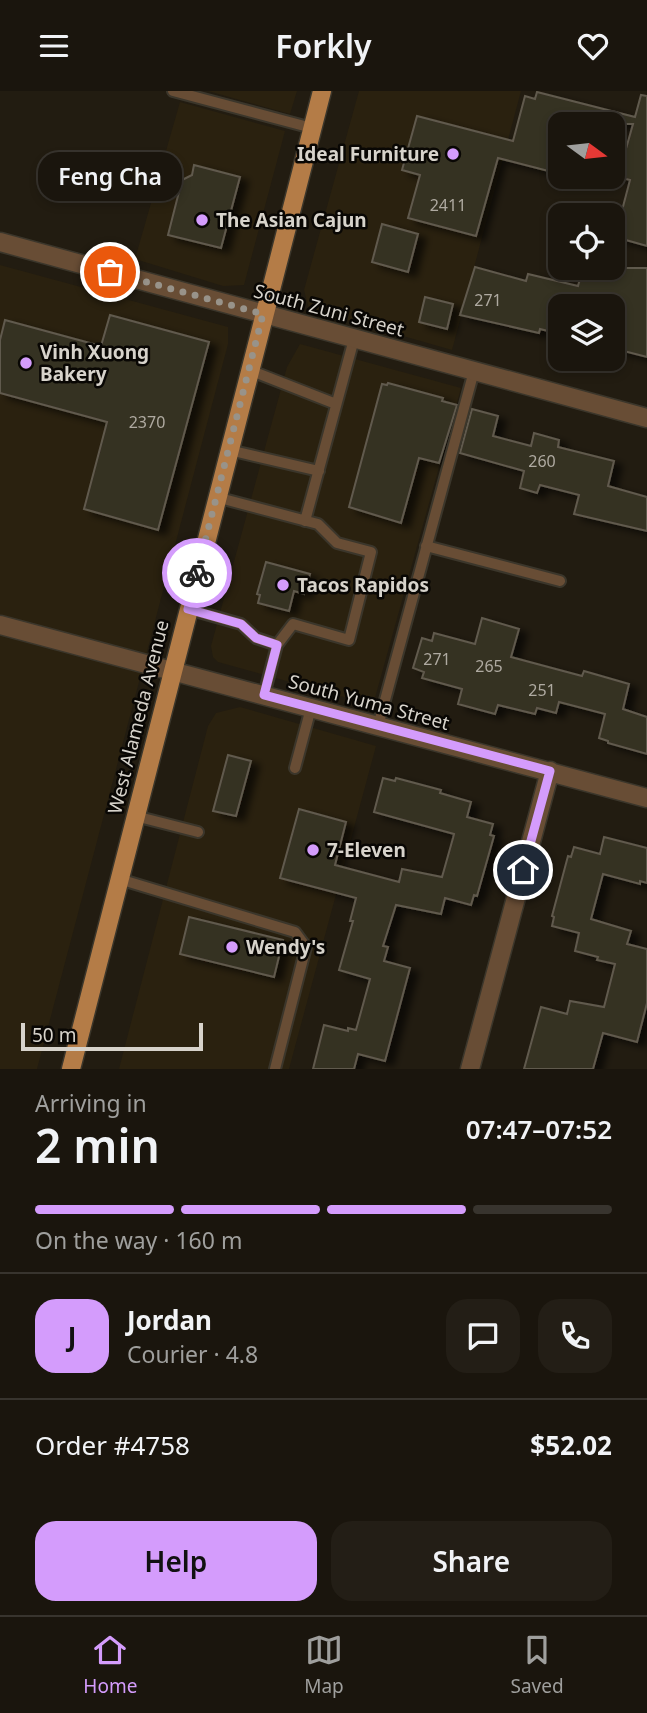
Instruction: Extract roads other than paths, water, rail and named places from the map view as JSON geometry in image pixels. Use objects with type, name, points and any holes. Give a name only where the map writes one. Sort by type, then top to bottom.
[{"type":"main road","name":"West Alameda Avenue","points":[[71,1069],[322,91]]},
{"type":"street","name":"South Zuni Street","points":[[0,242],[647,418]]},
{"type":"street","name":"South Yuma Street","points":[[0,625],[647,798]]},
{"type":"street","points":[[470,1069],[550,771]]},
{"type":"lane","points":[[173,91],[312,128]]},
{"type":"lane","points":[[306,521],[354,339]]},
{"type":"lane","points":[[249,370],[336,404]]},
{"type":"lane","points":[[378,726],[474,371]]},
{"type":"lane","points":[[229,450],[319,471]]},
{"type":"lane","points":[[216,498],[318,524],[337,543],[371,552],[349,640],[293,624],[277,645],[264,695]]},
{"type":"lane","points":[[426,546],[560,581]]},
{"type":"lane","points":[[188,609],[241,624],[256,638],[277,645]]},
{"type":"lane","points":[[295,768],[311,708]]},
{"type":"lane","points":[[135,816],[198,832]]},
{"type":"lane","points":[[119,880],[295,932],[306,947],[275,1069]]},
{"type":"place","name":"Ideal Furniture","points":[[453,154]]},
{"type":"place","name":"The Asian Cajun","points":[[202,220]]},
{"type":"place","name":"Feng Cha","points":[[110,272]]},
{"type":"place","name":"Vinh Xuong Bakery","points":[[26,363]]},
{"type":"place","name":"Tacos Rapidos","points":[[283,585]]},
{"type":"place","name":"7-Eleven","points":[[313,850]]},
{"type":"place","name":"Wendy's","points":[[232,947]]}]
